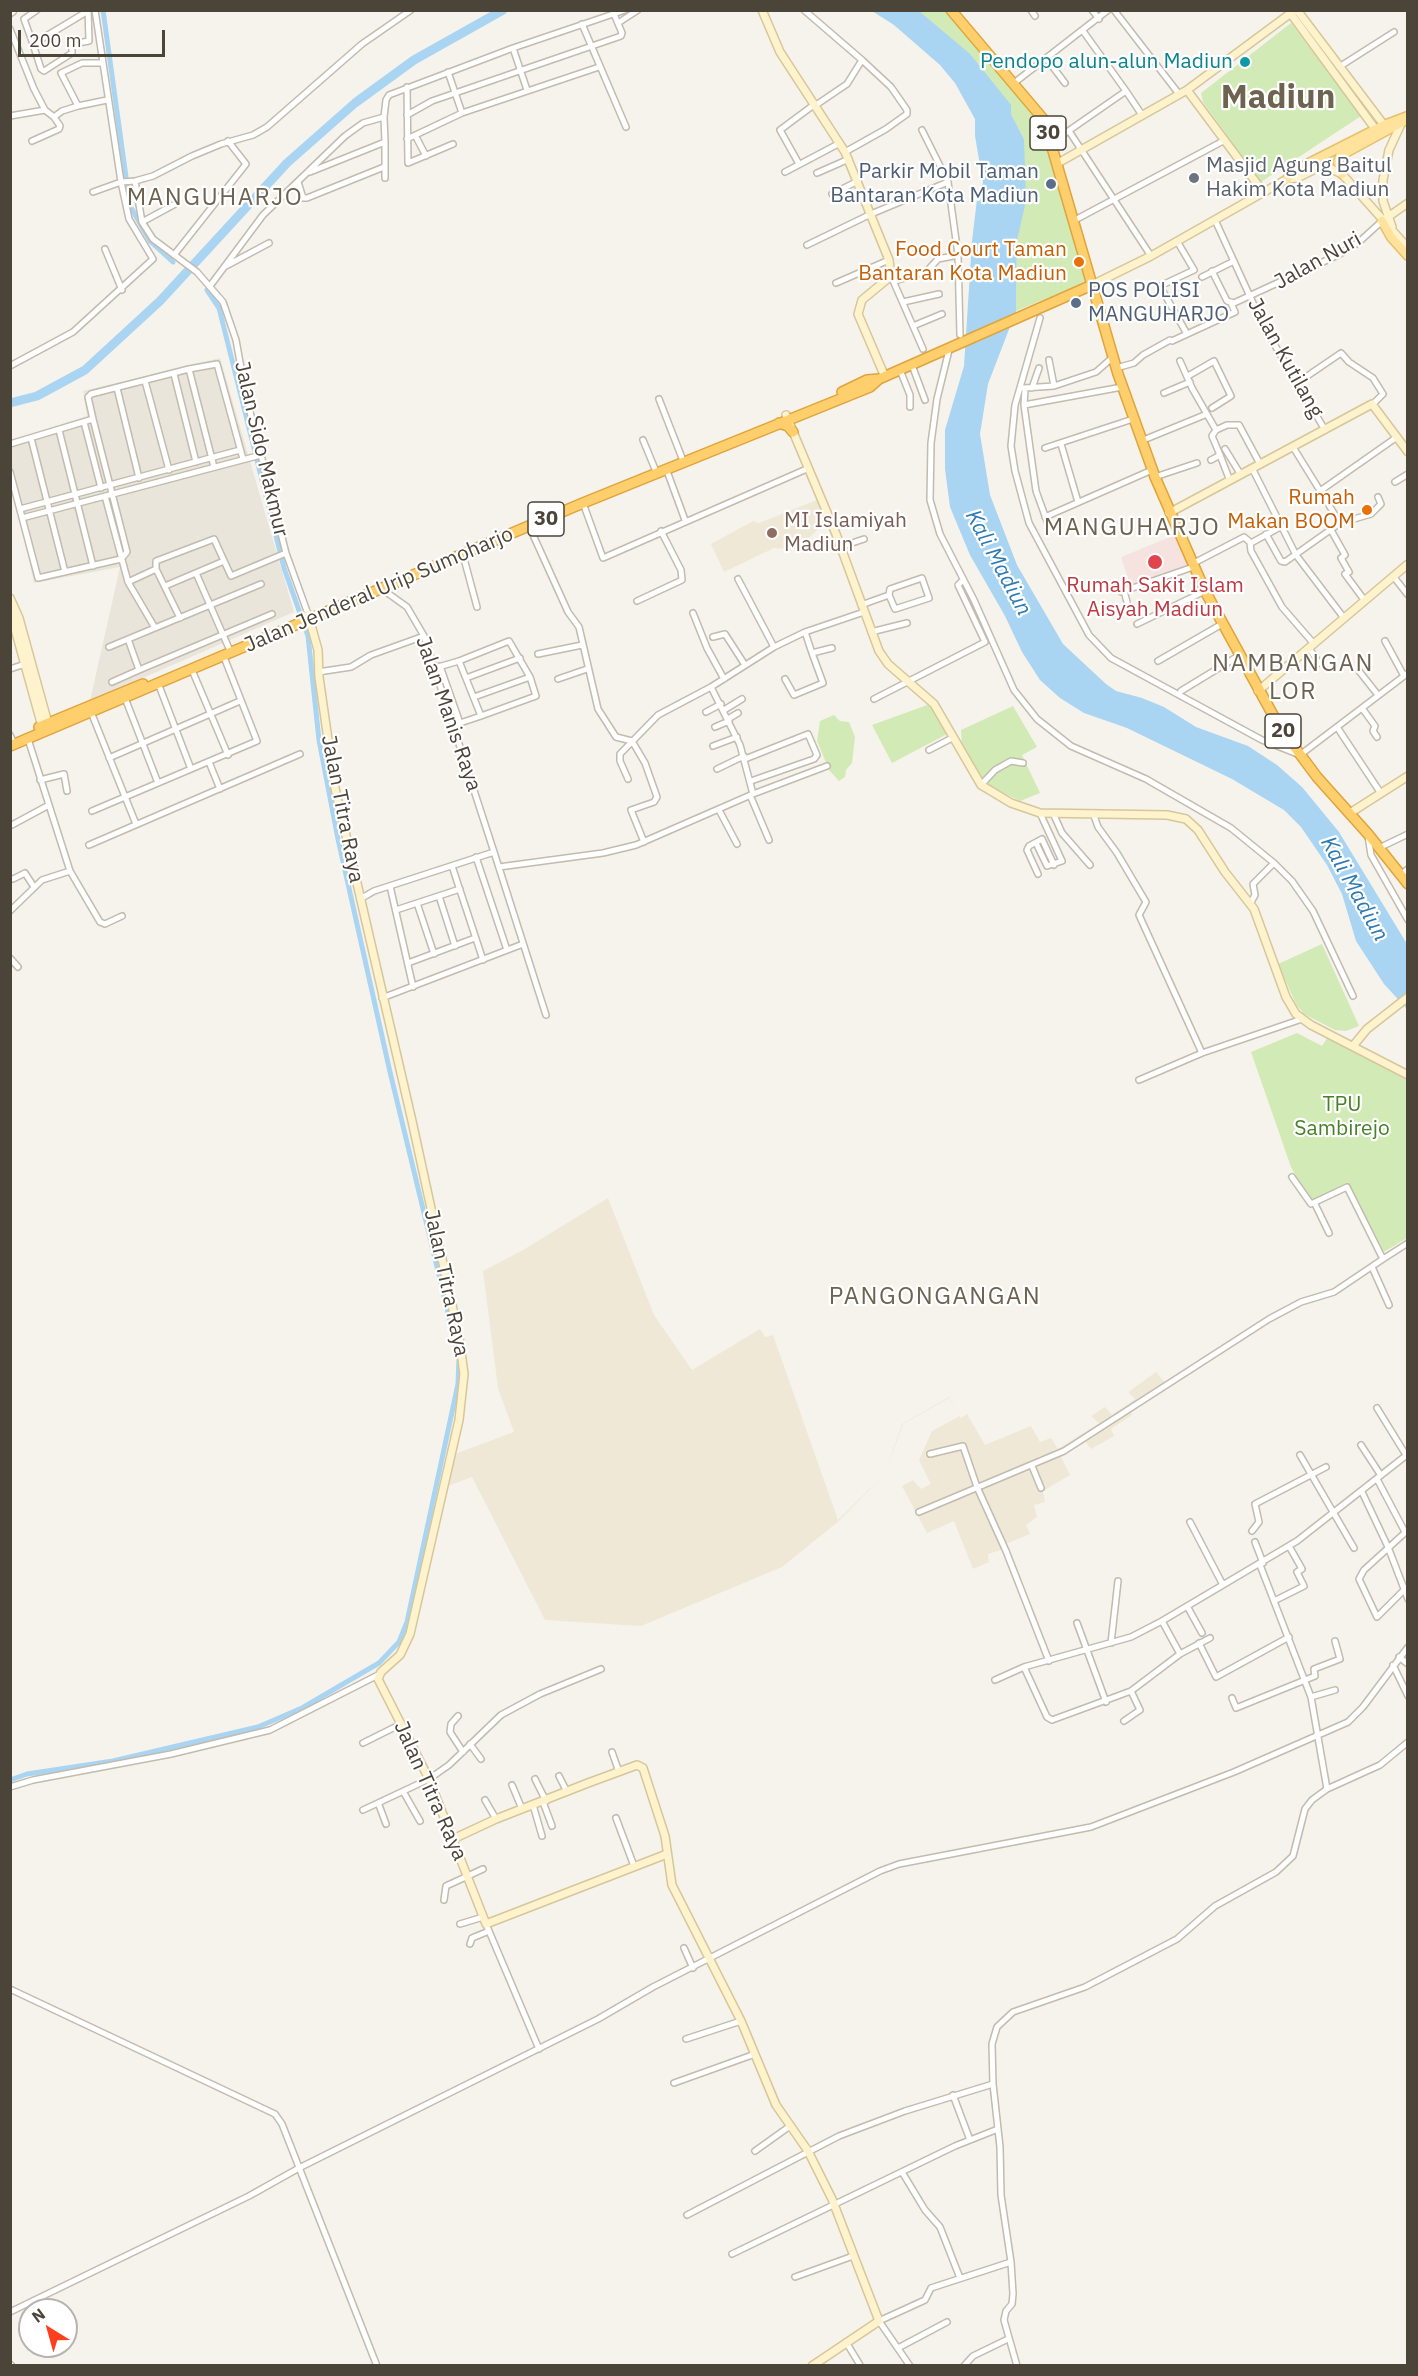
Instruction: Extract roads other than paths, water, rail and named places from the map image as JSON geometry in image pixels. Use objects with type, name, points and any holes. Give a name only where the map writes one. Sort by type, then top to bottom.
[{"type":"highway","name":"30","points":[[951,10],[1044,120],[1075,220],[1090,286]]},
{"type":"highway","name":"Jalan Jenderal Urip Sumoharjo","points":[[45,727],[92,712],[192,670],[303,619],[655,469],[870,387],[882,378],[1090,286]]},
{"type":"highway","name":"20","points":[[1090,286],[1153,474],[1192,566],[1222,624],[1258,691],[1300,755],[1379,849],[1404,872],[1407,884]]},
{"type":"highway","name":"Jalan Jenderal Urip Sumoharjo","points":[[303,619],[382,589],[583,503],[667,471],[784,419]]},
{"type":"highway","points":[[784,419],[793,432]]},
{"type":"highway","name":"Jalan Jenderal Urip Sumoharjo","points":[[45,727],[228,653]]},
{"type":"highway","name":"30","points":[[11,741],[28,739],[45,727]]},
{"type":"highway","name":"30","points":[[11,741],[45,727]]},
{"type":"main road","points":[[1287,179],[1293,171],[1337,148],[1380,128],[1405,120]]},
{"type":"main road","points":[[1342,174],[1338,162],[1340,156],[1405,120]]},
{"type":"main road","points":[[1385,219],[1391,237],[1407,256]]},
{"type":"street","points":[[33,44],[88,11],[89,41],[72,44],[72,53],[44,71],[41,69],[24,19],[37,10]]},
{"type":"street","points":[[10,366],[73,332],[122,290],[153,259],[129,219],[107,100],[95,10]]},
{"type":"street","points":[[93,192],[123,182],[153,176],[192,156],[228,141],[253,135],[267,127],[362,44],[411,10]]},
{"type":"street","points":[[385,178],[384,117],[388,98],[407,87],[625,10]]},
{"type":"street","points":[[618,23],[638,10]]},
{"type":"street","points":[[762,10],[780,52],[847,156],[889,260],[893,279],[923,350]]},
{"type":"street","points":[[804,10],[891,87],[908,112],[878,135],[818,173]]},
{"type":"street","points":[[1092,10],[1099,19]]},
{"type":"street","points":[[1014,83],[1108,10]]},
{"type":"street","points":[[1114,10],[1179,94]]},
{"type":"street","points":[[1294,12],[1339,67],[1380,128]]},
{"type":"street","points":[[1058,163],[1187,90],[1294,12]]},
{"type":"street","points":[[1294,12],[1380,128]]},
{"type":"street","points":[[407,115],[455,93],[622,35],[615,14]]},
{"type":"street","points":[[582,24],[598,67],[626,127]]},
{"type":"street","points":[[10,29],[45,110],[60,126],[59,129],[32,141]]},
{"type":"street","points":[[1083,31],[1142,116]]},
{"type":"street","points":[[1339,67],[1394,32]]},
{"type":"street","points":[[513,48],[527,90]]},
{"type":"street","points":[[1046,58],[1065,83]]},
{"type":"street","points":[[799,164],[780,130],[847,84],[862,60]]},
{"type":"street","points":[[78,106],[61,73],[82,63],[101,63]]},
{"type":"street","points":[[407,139],[462,113],[598,67]]},
{"type":"street","points":[[448,72],[462,113]]},
{"type":"street","points":[[407,87],[408,163],[453,144]]},
{"type":"street","points":[[1187,90],[1264,193]]},
{"type":"street","points":[[1052,143],[1126,91]]},
{"type":"street","points":[[54,117],[78,106],[107,100]]},
{"type":"street","points":[[10,116],[45,110]]},
{"type":"street","points":[[208,284],[221,273],[263,215],[351,131],[363,123],[384,117]]},
{"type":"street","points":[[1385,219],[1383,201],[1385,168],[1389,150],[1405,120]]},
{"type":"street","points":[[922,130],[948,182],[958,255],[960,335]]},
{"type":"street","points":[[1069,131],[1151,255]]},
{"type":"street","points":[[415,135],[426,156]]},
{"type":"street","points":[[1075,220],[1225,140]]},
{"type":"street","points":[[174,255],[246,164],[228,141]]},
{"type":"street","points":[[310,172],[385,142]]},
{"type":"street","points":[[785,172],[840,143]]},
{"type":"street","points":[[1090,286],[1178,241],[1287,179],[1296,178],[1323,165],[1342,174],[1385,219],[1407,248]]},
{"type":"street","points":[[298,182],[303,198],[308,198],[384,167]]},
{"type":"street","points":[[134,181],[142,222],[177,203]]},
{"type":"street","points":[[832,194],[858,181]]},
{"type":"street","points":[[807,245],[871,214],[948,182]]},
{"type":"street","points":[[1385,219],[1407,204]]},
{"type":"street","name":"Jalan Nuri","points":[[1232,303],[1338,255],[1359,242],[1385,219]]},
{"type":"street","name":"Jalan Kutilang","points":[[1215,220],[1264,327],[1325,429]]},
{"type":"street","name":"Jalan Sido Makmur","points":[[142,222],[153,239],[197,272],[223,302],[232,325],[281,556],[303,619]]},
{"type":"street","points":[[1178,241],[1194,270],[1160,286],[1187,334]]},
{"type":"street","points":[[226,266],[269,243]]},
{"type":"street","points":[[105,249],[122,290]]},
{"type":"street","points":[[936,249],[938,259]]},
{"type":"street","points":[[882,378],[858,314],[862,300],[893,279],[927,271],[938,259],[958,255]]},
{"type":"street","points":[[836,283],[889,260]]},
{"type":"street","points":[[1202,277],[1234,261]]},
{"type":"street","points":[[1116,368],[1134,363],[1161,345],[1235,312],[1232,303],[1227,301],[1212,272]]},
{"type":"street","points":[[903,302],[939,294]]},
{"type":"street","points":[[913,326],[942,314]]},
{"type":"street","points":[[1040,318],[1022,388],[1011,446],[1029,524],[1089,636],[1111,657],[1146,679],[1262,740],[1300,755],[1406,675],[1385,640]]},
{"type":"street","points":[[952,348],[934,421],[929,490],[940,534],[1007,680],[1037,719],[1071,746],[1146,779],[1231,828],[1274,863],[1292,881],[1313,911],[1353,996]]},
{"type":"street","points":[[1169,513],[1373,405],[1383,394],[1373,378],[1349,362],[1341,353],[1297,383]]},
{"type":"street","points":[[1022,388],[1054,386],[1096,372],[1113,357]]},
{"type":"street","points":[[1049,360],[1054,386]]},
{"type":"street","points":[[1180,361],[1216,430]]},
{"type":"street","points":[[1164,393],[1214,361],[1231,396],[1212,408]]},
{"type":"street","points":[[10,472],[37,577],[121,559],[127,548],[89,396],[189,369],[217,364],[240,450],[246,459]]},
{"type":"street","points":[[912,365],[925,400]]},
{"type":"street","points":[[1032,388],[1039,368]]},
{"type":"street","points":[[189,369],[214,467]]},
{"type":"street","points":[[900,370],[910,395],[910,407]]},
{"type":"street","points":[[174,374],[196,462]]},
{"type":"street","points":[[145,381],[168,470]]},
{"type":"street","points":[[1024,405],[1122,387]]},
{"type":"street","points":[[117,388],[139,478]]},
{"type":"street","points":[[1022,388],[1036,491],[1048,524]]},
{"type":"street","points":[[658,399],[682,458]]},
{"type":"street","points":[[1373,405],[1407,452]]},
{"type":"street","points":[[1141,441],[1207,414]]},
{"type":"street","points":[[10,444],[93,419]]},
{"type":"street","points":[[1046,448],[1133,419]]},
{"type":"street","points":[[84,422],[101,488]]},
{"type":"street","points":[[1230,481],[1212,436],[1216,430],[1227,425],[1239,425],[1260,464]]},
{"type":"street","points":[[59,429],[93,566]]},
{"type":"street","points":[[793,432],[840,547],[871,632],[888,664],[934,704],[981,785],[1011,803],[1040,813],[1167,815],[1186,819],[1198,830],[1224,872],[1250,904],[1259,920],[1286,998],[1302,1019],[1407,1075]]},
{"type":"street","points":[[1320,491],[1397,437]]},
{"type":"street","points":[[31,438],[65,572]]},
{"type":"street","points":[[643,440],[655,469]]},
{"type":"street","points":[[1061,444],[1078,502]]},
{"type":"street","points":[[1293,447],[1340,523]]},
{"type":"street","points":[[1225,449],[1241,475]]},
{"type":"street","points":[[20,509],[240,450]]},
{"type":"street","points":[[22,518],[260,455]]},
{"type":"street","points":[[1211,460],[1220,455]]},
{"type":"street","points":[[1045,517],[1153,474],[1197,463]]},
{"type":"street","points":[[583,503],[603,558],[685,520],[809,468]]},
{"type":"street","points":[[1252,468],[1296,555],[1344,618]]},
{"type":"street","points":[[667,471],[685,520]]},
{"type":"street","points":[[1395,482],[1407,474]]},
{"type":"street","points":[[105,496],[129,582],[155,628]]},
{"type":"street","points":[[1266,534],[1283,562],[1340,523],[1371,514],[1381,504],[1378,497]]},
{"type":"street","points":[[529,526],[568,612],[579,627],[598,709],[610,730],[618,738],[632,741],[645,763],[657,797],[654,802],[631,810],[644,842]]},
{"type":"street","points":[[1250,543],[1282,526]]},
{"type":"street","points":[[638,601],[682,580],[681,570],[661,531]]},
{"type":"street","points":[[1331,531],[1345,555],[1341,558],[1349,572],[1345,574],[1365,601]]},
{"type":"street","points":[[1127,602],[1123,591],[1192,566],[1244,537],[1250,543],[1251,551],[1282,607],[1311,646],[1319,663]]},
{"type":"street","points":[[180,618],[156,569],[156,561],[212,539],[215,540],[231,576],[281,556]]},
{"type":"street","points":[[840,547],[864,539]]},
{"type":"street","points":[[463,555],[477,607]]},
{"type":"street","points":[[165,586],[224,561]]},
{"type":"street","points":[[1258,691],[1407,564]]},
{"type":"street","points":[[129,582],[156,569]]},
{"type":"street","points":[[92,811],[257,741],[240,700],[223,635],[196,573]]},
{"type":"street","points":[[1394,576],[1407,595]]},
{"type":"street","points":[[628,779],[619,758],[632,741],[664,710],[711,687],[774,647],[889,595],[890,590],[922,578],[929,598],[895,609],[889,595]]},
{"type":"street","points":[[738,579],[774,647]]},
{"type":"street","points":[[874,699],[985,642],[958,585],[963,580]]},
{"type":"street","points":[[109,647],[261,584]]},
{"type":"street","name":"Jalan Manis Raya","points":[[382,589],[407,608],[424,636],[438,667],[499,867]]},
{"type":"street","points":[[1137,624],[1205,591]]},
{"type":"street","points":[[10,597],[19,618],[45,727]]},
{"type":"street","points":[[10,611],[45,727]]},
{"type":"street","points":[[693,613],[707,648],[724,679]]},
{"type":"street","points":[[112,682],[272,614]]},
{"type":"street","name":"Jalan Titra Raya","points":[[303,619],[318,650],[318,672],[335,788],[459,1337],[464,1382],[459,1420],[410,1634],[399,1658],[378,1675],[380,1684],[429,1779],[486,1924]]},
{"type":"street","points":[[871,632],[907,622]]},
{"type":"street","points":[[1158,660],[1222,624]]},
{"type":"street","points":[[785,680],[794,695],[824,683],[806,632]]},
{"type":"street","points":[[712,638],[725,634],[745,665]]},
{"type":"street","points":[[318,672],[351,667],[371,656],[424,636]]},
{"type":"street","points":[[128,639],[139,670]]},
{"type":"street","points":[[438,667],[509,641],[530,677],[536,696],[457,724]]},
{"type":"street","points":[[538,654],[582,645]]},
{"type":"street","points":[[812,653],[831,648]]},
{"type":"street","points":[[1181,691],[1240,655]]},
{"type":"street","points":[[466,678],[520,658]]},
{"type":"street","points":[[459,661],[482,716]]},
{"type":"street","points":[[10,669],[25,664]]},
{"type":"street","points":[[558,679],[587,669]]},
{"type":"street","points":[[192,670],[228,755]]},
{"type":"street","points":[[1359,671],[1378,695]]},
{"type":"street","points":[[474,697],[530,677]]},
{"type":"street","points":[[158,683],[191,769]]},
{"type":"street","points":[[711,687],[737,737],[751,781],[752,795],[769,840]]},
{"type":"street","points":[[125,698],[158,783]]},
{"type":"street","points":[[706,712],[742,699]]},
{"type":"street","points":[[109,758],[240,700]]},
{"type":"street","points":[[1362,708],[1375,726],[1373,732],[1377,737]]},
{"type":"street","points":[[92,712],[136,824]]},
{"type":"street","points":[[716,727],[738,713]]},
{"type":"street","points":[[1337,727],[1380,792]]},
{"type":"street","points":[[717,769],[808,734],[817,755],[814,759],[751,781]]},
{"type":"street","points":[[713,746],[737,737]]},
{"type":"street","points":[[929,750],[954,737]]},
{"type":"street","points":[[28,739],[70,872],[100,922],[105,924],[122,916]]},
{"type":"street","points":[[88,845],[300,754]]},
{"type":"street","points":[[981,785],[995,770],[1011,761],[1023,763]]},
{"type":"street","points":[[209,762],[220,789]]},
{"type":"street","points":[[546,1015],[499,867],[603,853],[644,842],[752,795],[827,766]]},
{"type":"street","points":[[40,780],[64,774],[67,791]]},
{"type":"street","points":[[1350,813],[1407,776]]},
{"type":"street","points":[[10,826],[49,806]]},
{"type":"street","points":[[719,810],[737,844]]},
{"type":"street","points":[[1036,843],[1047,866],[1062,861],[1040,813]]},
{"type":"street","points":[[1053,813],[1062,833],[1090,865]]},
{"type":"street","points":[[1093,813],[1098,827],[1117,853],[1146,902],[1139,915],[1202,1053]]},
{"type":"street","points":[[1368,834],[1371,855],[1407,920]]},
{"type":"street","points":[[1379,849],[1407,834]]},
{"type":"street","points":[[1038,874],[1027,850],[1050,835]]},
{"type":"street","points":[[1042,839],[1054,865]]},
{"type":"street","points":[[1041,855],[1057,848]]},
{"type":"street","points":[[360,899],[390,886],[494,852]]},
{"type":"street","points":[[476,857],[507,950]]},
{"type":"street","points":[[1250,904],[1255,895],[1253,884],[1274,863]]},
{"type":"street","points":[[452,866],[483,960]]},
{"type":"street","points":[[10,911],[42,880],[70,872]]},
{"type":"street","points":[[13,879],[25,873],[34,887]]},
{"type":"street","points":[[390,886],[413,987]]},
{"type":"street","points":[[396,910],[460,889]]},
{"type":"street","points":[[439,897],[455,946]]},
{"type":"street","points":[[417,903],[434,954]]},
{"type":"street","points":[[408,963],[475,938]]},
{"type":"street","points":[[382,998],[523,944]]},
{"type":"street","points":[[10,958],[18,967]]},
{"type":"street","points":[[1353,1046],[1367,1029],[1407,997]]},
{"type":"street","points":[[1139,1080],[1202,1053],[1302,1019]]},
{"type":"street","points":[[1292,1177],[1307,1201],[1315,1204],[1329,1233]]},
{"type":"street","points":[[1315,1204],[1347,1187],[1383,1259]]},
{"type":"street","points":[[919,1512],[1064,1451],[1269,1319],[1301,1302],[1334,1293],[1407,1244]]},
{"type":"street","points":[[1372,1267],[1389,1305]]},
{"type":"street","points":[[995,1680],[1024,1667],[1111,1643],[1162,1622],[1289,1546],[1362,1492],[1378,1476],[1406,1455],[1377,1408]]},
{"type":"street","points":[[930,1454],[962,1445],[1049,1661]]},
{"type":"street","points":[[1361,1445],[1406,1532],[1364,1570],[1359,1579],[1376,1617],[1379,1617],[1406,1588]]},
{"type":"street","points":[[1300,1455],[1354,1548]]},
{"type":"street","points":[[1032,1466],[1041,1488]]},
{"type":"street","points":[[1252,1531],[1259,1522],[1255,1504],[1326,1467]]},
{"type":"street","points":[[1362,1492],[1406,1588],[1407,1599]]},
{"type":"street","points":[[1190,1522],[1223,1585]]},
{"type":"street","points":[[1255,1542],[1274,1601],[1311,1697],[1327,1789]]},
{"type":"street","points":[[1274,1601],[1304,1586],[1297,1572],[1302,1569],[1289,1546]]},
{"type":"street","points":[[1111,1643],[1118,1581]]},
{"type":"street","points":[[1187,1606],[1202,1633]]},
{"type":"street","points":[[1162,1622],[1180,1654]]},
{"type":"street","points":[[1077,1623],[1106,1702]]},
{"type":"street","points":[[1199,1643],[1217,1677],[1289,1637]]},
{"type":"street","points":[[1024,1667],[1050,1720],[1106,1702],[1131,1691],[1180,1654],[1210,1638]]},
{"type":"street","points":[[1232,1698],[1236,1708],[1316,1676],[1313,1669],[1340,1659],[1335,1641]]},
{"type":"street","points":[[10,2312],[249,2196],[299,2168],[538,2049],[880,1871],[899,1864],[1091,1827],[1348,1722],[1363,1707],[1407,1647]]},
{"type":"street","points":[[1399,1657],[1407,1664]]},
{"type":"street","points":[[1393,1665],[1407,1696]]},
{"type":"street","points":[[363,1810],[404,1793],[429,1779],[463,1752],[501,1715],[540,1694],[601,1669]]},
{"type":"street","points":[[10,1787],[33,1780],[171,1754],[270,1730],[288,1723],[378,1675]]},
{"type":"street","points":[[1311,1697],[1335,1690]]},
{"type":"street","points":[[1124,1721],[1140,1710],[1131,1691]]},
{"type":"street","points":[[458,1716],[451,1724],[450,1732],[463,1752]]},
{"type":"street","points":[[363,1743],[401,1724]]},
{"type":"street","points":[[1017,2366],[1004,2319],[1006,2311],[1012,2304],[1011,2262],[1001,2195],[998,2128],[993,2084],[994,2034],[1008,2015],[1085,1987],[1122,1969],[1177,1939],[1207,1911],[1239,1890],[1276,1872],[1293,1856],[1308,1804],[1327,1789],[1380,1765],[1407,1742]]},
{"type":"street","points":[[470,1744],[481,1760]]},
{"type":"street","points":[[612,1752],[618,1772]]},
{"type":"street","points":[[453,1839],[496,1819],[618,1772],[637,1765],[643,1768],[662,1826],[672,1885],[741,2021],[776,2105],[808,2151],[835,2206],[879,2321],[910,2366]]},
{"type":"street","points":[[560,1776],[567,1792]]},
{"type":"street","points":[[536,1779],[552,1826]]},
{"type":"street","points":[[512,1785],[522,1809]]},
{"type":"street","points":[[404,1793],[420,1821]]},
{"type":"street","points":[[485,1800],[496,1819]]},
{"type":"street","points":[[378,1805],[386,1824]]},
{"type":"street","points":[[533,1805],[542,1836]]},
{"type":"street","points":[[616,1818],[634,1866]]},
{"type":"street","points":[[460,1924],[486,1924],[667,1854]]},
{"type":"street","points":[[444,1900],[446,1886],[483,1869]]},
{"type":"street","points":[[470,1944],[474,1936],[486,1924]]},
{"type":"street","points":[[486,1924],[538,2049]]},
{"type":"street","points":[[684,1948],[693,1968]]},
{"type":"street","points":[[10,1989],[271,2110],[282,2124],[377,2366]]},
{"type":"street","points":[[686,2039],[741,2021]]},
{"type":"street","points":[[674,2083],[755,2054]]},
{"type":"street","points":[[687,2215],[839,2136],[953,2095],[993,2084]]},
{"type":"street","points":[[953,2095],[970,2140]]},
{"type":"street","points":[[755,2151],[790,2126]]},
{"type":"street","points":[[732,2254],[998,2128]]},
{"type":"street","points":[[902,2172],[925,2210],[940,2228],[960,2278]]},
{"type":"street","points":[[795,2277],[853,2256]]},
{"type":"street","points":[[812,2366],[879,2321],[924,2300],[931,2288],[1011,2262]]},
{"type":"street","points":[[898,2348],[947,2322]]},
{"type":"street","points":[[964,2366],[973,2356],[1008,2339]]},
{"type":"street","points":[[846,2342],[860,2365]]},
{"type":"water","name":"Kali Madiun","points":[[872,11],[919,11],[970,54],[1011,105],[1011,114],[1024,139],[1026,201],[1017,240],[1016,311],[988,384],[980,434],[990,495],[1017,565],[1063,644],[1106,684],[1116,691],[1164,707],[1196,727],[1248,746],[1277,765],[1302,787],[1339,832],[1407,944],[1407,1009],[1384,984],[1356,941],[1342,894],[1327,865],[1301,827],[1284,810],[1232,779],[1127,728],[1084,713],[1060,698],[1040,680],[1022,652],[1005,616],[970,555],[950,507],[945,469],[945,430],[964,366],[972,241],[978,191],[983,183],[975,136],[975,119],[955,83],[940,65],[894,25]]},
{"type":"waterway","points":[[103,10],[130,206],[150,241],[173,262]]},
{"type":"waterway","points":[[10,403],[37,396],[85,370],[160,301],[287,163],[355,103],[414,60],[503,10]]},
{"type":"waterway","points":[[10,1780],[27,1774],[113,1761],[258,1727],[302,1708],[379,1663],[399,1642],[407,1622],[458,1384],[459,1358],[390,1072],[338,839],[319,740],[308,636],[284,568],[219,308],[207,290]]},
{"type":"place","name":"Pendopo alun-alun Madiun","points":[[1245,62]]},
{"type":"place","name":"Masjid Agung Baitul Hakim Kota Madiun","points":[[1194,178]]},
{"type":"place","name":"Parkir Mobil Taman Bantaran Kota Madiun","points":[[1051,184]]},
{"type":"place","name":"Food Court Taman Bantaran Kota Madiun","points":[[1079,262]]},
{"type":"place","name":"POS POLISI MANGUHARJO","points":[[1076,303]]},
{"type":"place","name":"Rumah Makan BOOM","points":[[1367,510]]},
{"type":"place","name":"MI Islamiyah Madiun","points":[[772,533]]},
{"type":"place","name":"Rumah Sakit Islam Aisyah Madiun","points":[[1155,562]]},
{"type":"district","name":"Madiun","points":[[1278,98]]},
{"type":"district","name":"MANGUHARJO","points":[[215,198]]},
{"type":"district","name":"MANGUHARJO","points":[[1132,528]]},
{"type":"district","name":"NAMBANGAN LOR","points":[[1293,678]]},
{"type":"district","name":"PANGONGANGAN","points":[[935,1297]]},
{"type":"park label","name":"TPU Sambirejo","points":[[1342,1117]]}]
